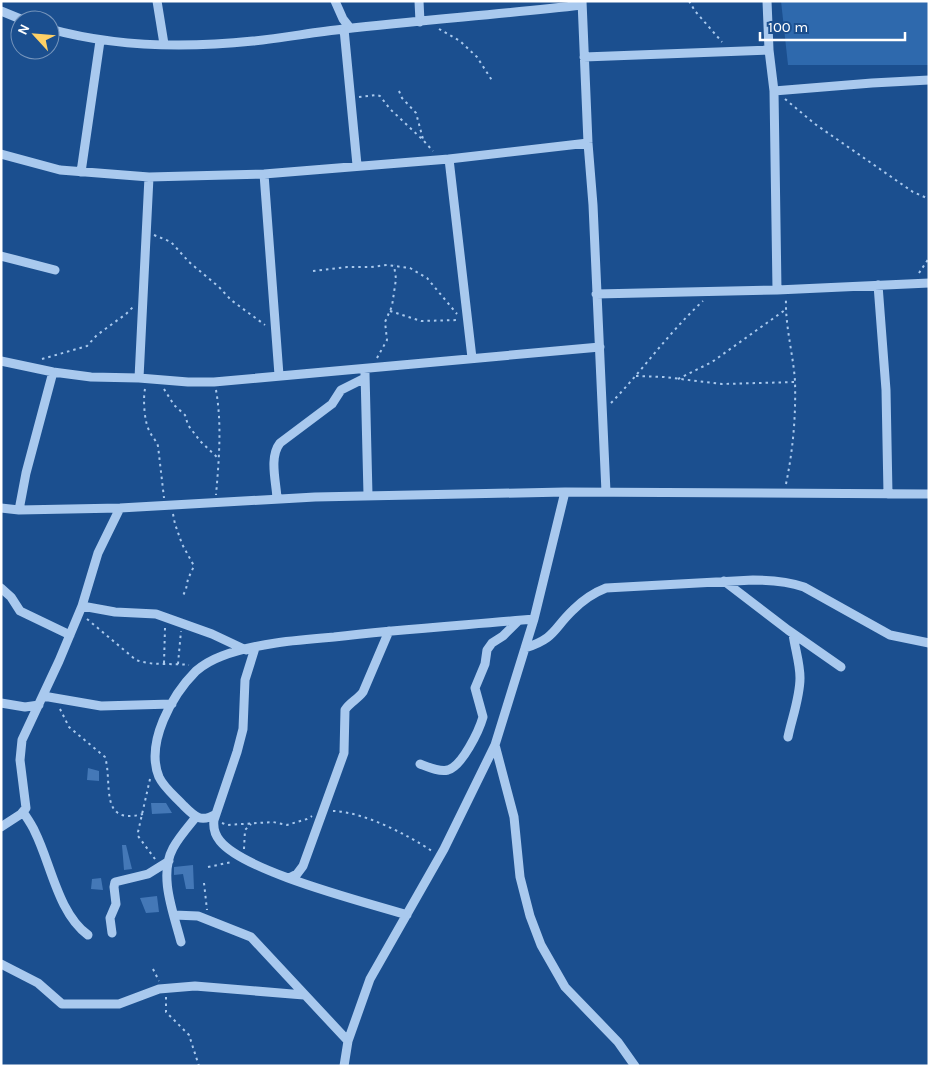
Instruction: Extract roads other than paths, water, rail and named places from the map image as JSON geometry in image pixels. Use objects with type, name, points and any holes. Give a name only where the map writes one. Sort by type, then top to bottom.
[{"type":"street","points":[[157,1],[164,44]]},
{"type":"street","points":[[334,1],[347,28],[357,166]]},
{"type":"street","points":[[419,1],[420,22]]},
{"type":"street","points":[[767,1],[769,50],[777,91],[782,290]]},
{"type":"street","points":[[60,31],[100,41],[164,44],[253,41],[347,28],[433,21],[582,3],[606,492]]},
{"type":"street","points":[[81,172],[100,41]]},
{"type":"street","points":[[584,57],[769,50]]},
{"type":"street","points":[[777,91],[872,82],[929,80]]},
{"type":"street","points":[[1,154],[60,170],[149,177],[264,174],[449,159],[588,143]]},
{"type":"street","points":[[449,159],[472,358]]},
{"type":"street","points":[[264,174],[279,375]]},
{"type":"street","points":[[143,379],[144,290],[149,177]]},
{"type":"street","points":[[1,256],[55,270]]},
{"type":"street","points":[[596,294],[782,290],[929,283]]},
{"type":"street","points":[[878,286],[886,406],[888,494]]},
{"type":"street","points":[[1,361],[53,372],[91,377],[214,382],[600,347]]},
{"type":"street","points":[[368,495],[366,378],[369,367]]},
{"type":"street","points":[[18,510],[53,372]]},
{"type":"street","points":[[277,498],[274,459],[280,442],[332,404],[341,390],[366,378]]},
{"type":"street","points":[[1,508],[18,510],[120,508],[277,498],[565,492],[929,494]]},
{"type":"street","points":[[344,1066],[348,1041],[370,980],[440,856],[495,745],[534,619],[565,492]]},
{"type":"street","points":[[1,827],[24,812],[26,806],[20,760],[25,733],[70,635],[98,553],[120,508]]},
{"type":"street","points":[[525,648],[546,640],[558,629],[573,610],[590,595],[606,588],[777,580],[804,587],[890,635],[929,643]]},
{"type":"street","points":[[724,581],[793,634],[841,667]]},
{"type":"street","points":[[1,588],[11,597],[20,611],[70,635]]},
{"type":"street","points":[[80,609],[156,614],[250,649]]},
{"type":"street","points":[[215,817],[209,819],[196,817],[162,782],[156,760],[158,737],[162,723],[182,688],[197,670],[222,656],[288,642],[389,631],[534,619]]},
{"type":"street","points":[[420,764],[445,770],[454,767],[463,758],[482,720],[483,715],[475,688],[485,664],[487,650],[492,643],[503,636],[518,621]]},
{"type":"street","points":[[289,878],[297,874],[303,866],[344,753],[345,710],[363,692],[389,631]]},
{"type":"street","points":[[788,737],[799,692],[800,679],[793,634]]},
{"type":"street","points":[[250,649],[245,680],[243,729],[215,817],[214,828],[220,842],[251,863],[289,878],[407,914]]},
{"type":"street","points":[[1,703],[25,707],[41,700],[57,699],[101,706],[172,704]]},
{"type":"street","points":[[495,745],[514,817],[520,877],[530,916],[542,946],[565,987],[618,1042],[635,1066]]},
{"type":"street","points":[[24,812],[35,832],[69,916],[88,935]]},
{"type":"street","points":[[181,942],[171,904],[167,874],[168,861],[173,849],[196,817]]},
{"type":"street","points":[[112,933],[110,918],[116,904],[115,882],[148,874],[168,861]]},
{"type":"street","points":[[174,915],[198,916],[251,937],[348,1041]]},
{"type":"street","points":[[1,964],[38,983],[62,1004],[119,1004],[163,988],[195,986],[304,995]]}]
